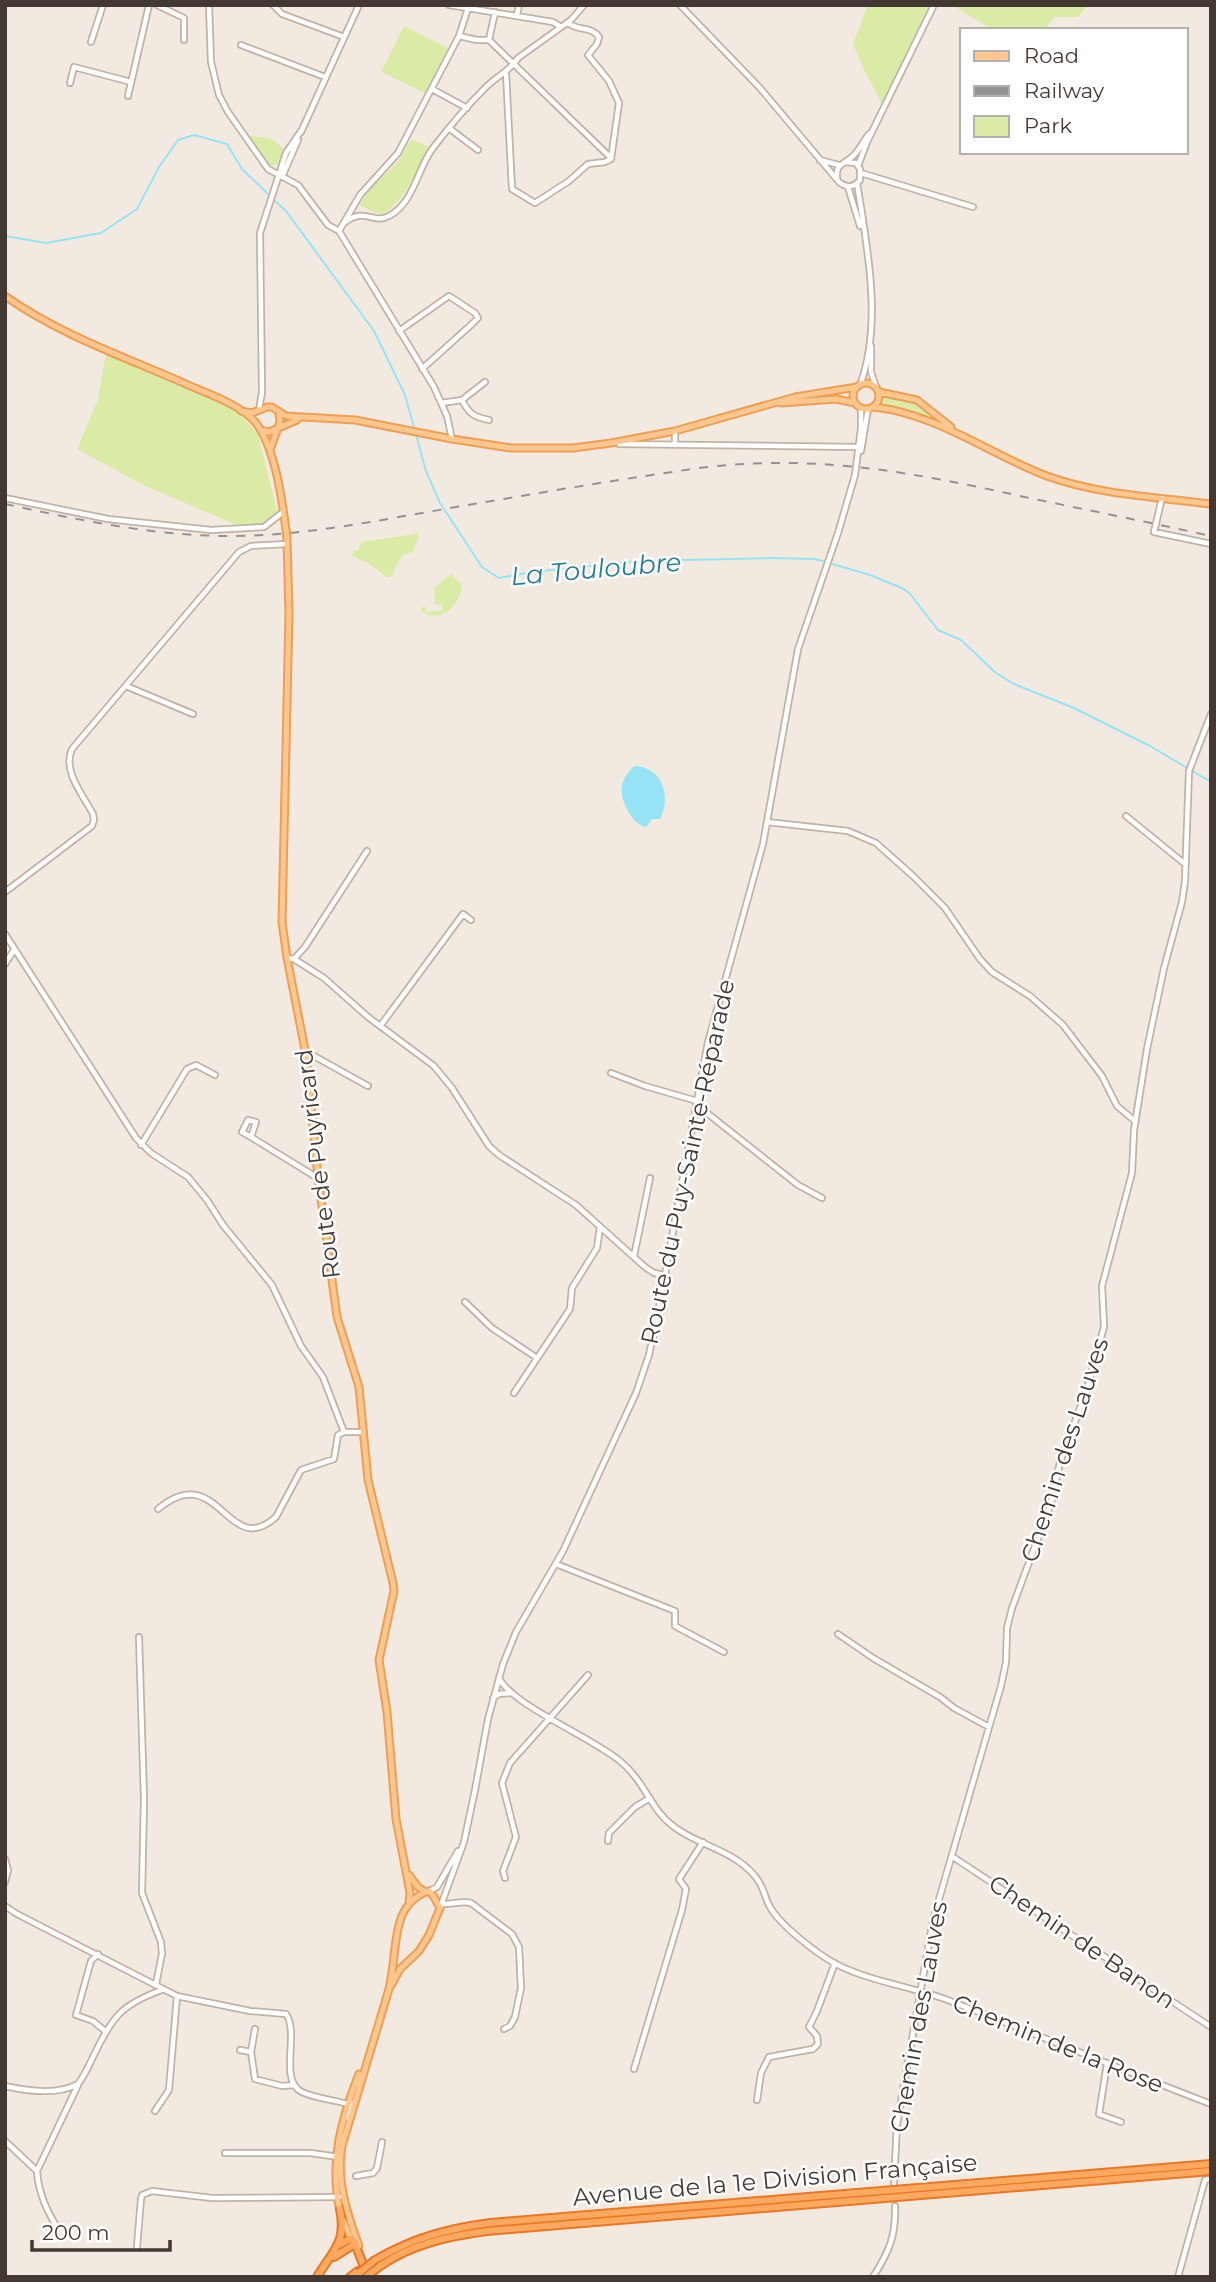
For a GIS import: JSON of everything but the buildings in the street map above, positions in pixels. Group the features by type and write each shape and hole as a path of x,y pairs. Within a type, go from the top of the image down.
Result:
{"highway":[{"name":"Avenue de la 1e Division Française","path":"377,2262 399,2246 442,2231 489,2223 1211,2164"},
{"name":"Avenue de la 1e Division Française","path":"377,2262 427,2243 487,2231 1211,2171"},
{"path":"319,2277 338,2245 343,2225 340,2209"},
{"path":"353,2241 361,2276 377,2262"},
{"path":"338,2245 353,2241"},
{"path":"319,2277 333,2258 353,2241"}],"main road":[{"path":"5,296 54,327 166,375 241,411 252,413 272,407 279,414 288,417 355,419 424,434 511,448 573,448 675,431 823,391 868,383 877,389 917,400 965,436"},
{"path":"855,403 853,397 858,386"},
{"path":"867,408 879,397 877,389"},
{"path":"771,404 836,399 855,403 927,421 1059,480 1098,489 1211,504"},
{"path":"241,411 264,431 287,422 308,418"},
{"path":"257,426 259,411"},
{"path":"276,428 280,422 279,414"},
{"name":"Route de Puyricard","path":"257,426 269,451 288,542 289,614 282,922 306,1055 318,1177 337,1317 359,1387 368,1480 393,1583 394,1591 379,1661 387,1712 396,1819 410,1893 409,1903 396,1931 389,1989 346,2119 338,2157 340,2209 353,2241"},
{"name":"Route de Puyricard","path":"269,451 276,428"},
{"name":"Route de Puyricard","path":"389,1989 400,1969 419,1951 441,1906 435,1896 418,1888 406,1869"},
{"path":"409,1903 427,1892"},
{"path":"394,1957 399,1963 407,1962"},
{"name":"Route de Puyricard","path":"346,2119 347,2129 338,2157 340,2197 361,2276"},
{"path":"340,2197 353,2241"}],"street":[{"path":"91,42 103,5"},
{"path":"128,96 149,5"},
{"path":"157,5 184,18 184,40"},
{"path":"209,5 211,62 219,95 268,169 298,185 328,225 340,231 441,403 452,439"},
{"path":"273,5 282,14 344,37"},
{"path":"449,5 553,22 561,27"},
{"path":"517,15 519,5"},
{"path":"344,223 353,216 382,218 396,211 407,199 432,150 467,108 494,79 514,65 518,58 568,23 584,5"},
{"path":"680,5 760,88 841,184 848,187 857,183"},
{"path":"858,166 867,142 934,5"},
{"path":"259,411 262,392 260,233 281,175 359,6"},
{"path":"340,231 360,195 398,153 458,36 469,8"},
{"path":"489,40 495,12"},
{"path":"568,23 573,27 594,31 599,37 588,55 609,81 619,103 611,159"},
{"path":"458,36 489,40 611,159"},
{"path":"241,45 325,77"},
{"path":"70,83 74,67 131,82"},
{"path":"506,72 512,189 535,203 569,181 588,164 611,159"},
{"path":"432,89 467,108"},
{"path":"837,179 839,165 853,156 886,107"},
{"path":"450,128 478,150"},
{"path":"819,160 839,165"},
{"path":"845,162 858,166 861,173 857,183 871,282 871,372 877,389"},
{"path":"861,173 973,207"},
{"path":"848,187 865,244"},
{"path":"399,331 449,296 475,313 478,318 422,369"},
{"path":"858,386 864,373 870,335"},
{"path":"441,403 462,400 485,382"},
{"path":"262,392 272,407"},
{"path":"462,400 475,418 489,420"},
{"name":"Route du Puy-Sainte-Réparade","path":"858,462 867,408"},
{"name":"Route du Puy-Sainte-Réparade","path":"441,1906 464,1842 492,1699 516,1632 556,1564 636,1393 649,1355 715,1015 764,844 798,649 858,462 867,408"},
{"path":"675,431 675,445"},
{"path":"611,443 859,447"},
{"path":"5,498 108,519 211,530 264,527 283,512"},
{"path":"1162,498 1154,531 1211,544"},
{"path":"5,892 92,826 93,814 71,774 68,762 72,749 239,552 251,546 288,542"},
{"path":"126,686 192,714"},
{"name":"Chemin des Lauves","path":"894,2183 897,2124 933,1920 1004,1673 1007,1628 1012,1608 1051,1503 1060,1462 1086,1392 1104,1327 1102,1286 1132,1173 1141,1080 1159,991 1182,902 1190,769 1211,714"},
{"path":"1126,816 1186,865"},
{"path":"767,822 848,831 876,843 945,908 992,972 1030,996 1063,1025 1095,1066 1117,1106 1136,1121"},
{"path":"367,851 304,947 290,959 324,978 434,1066 489,1146 499,1155 576,1205 654,1273 665,1275"},
{"path":"381,1025 463,914 471,920"},
{"path":"5,934 141,1145 188,1177 272,1285 302,1346 323,1377 344,1432"},
{"path":"5,964 14,950"},
{"path":"306,1055 314,1056 368,1086"},
{"path":"141,1145 187,1069 196,1065 215,1075"},
{"path":"611,1073 697,1104 798,1185 821,1198"},
{"path":"251,1137 318,1177"},
{"path":"634,1257 650,1178"},
{"path":"514,1394 569,1309 570,1293 574,1284 597,1248 600,1226"},
{"path":"465,1302 492,1328 537,1358"},
{"path":"158,1509 167,1502 191,1493 201,1495 242,1526 253,1528 270,1522 276,1517 301,1470 334,1459 338,1435 344,1432 363,1432"},
{"path":"556,1564 675,1611 675,1626 724,1652"},
{"path":"838,1634 954,1708 989,1727"},
{"path":"139,1637 144,1799 142,1893 162,1942 156,1984"},
{"path":"505,1878 503,1871 516,1837 502,1783 510,1763 588,1675"},
{"name":"Chemin de la Rose","path":"499,1678 512,1693 620,1760 642,1782 660,1814 675,1828 731,1857 752,1872 764,1887 769,1905 780,1919 835,1963 865,1975 919,1990 1211,2104"},
{"path":"492,1699 499,1694 512,1693"},
{"path":"608,1841 609,1833 635,1807 650,1798"},
{"name":"Route du Puy-Sainte-Réparade","path":"427,1892 437,1886 464,1842"},
{"path":"634,2069 682,1910 686,1889 679,1879 703,1842"},
{"name":"Chemin de Banon","path":"953,1857 1211,2027"},
{"path":"5,1859 8,1870 5,1882"},
{"path":"441,1906 467,1901 471,1903 512,1934 519,1947 519,2002 510,2026 504,2029"},
{"path":"5,1906 63,1939 98,1954 177,1996 250,2011 286,2014 290,2027 291,2074 294,2085 302,2092 351,2103"},
{"path":"98,1954 91,1961 76,2015 93,2021 105,2031"},
{"path":"757,2100 761,2073 769,2057 813,2049 818,2043 817,2036 809,2027 835,1963"},
{"path":"55,2224 38,2186 37,2171 105,2031 124,2007 163,1990"},
{"path":"155,2111 169,2090 177,1996"},
{"path":"256,2029 251,2052 255,2079 282,2086 294,2085"},
{"path":"240,2050 251,2052"},
{"path":"1107,2064 1099,2115 1121,2122"},
{"path":"5,2086 54,2090 78,2084"},
{"path":"5,2141 37,2171"},
{"path":"356,2176 373,2173 377,2168 382,2142"},
{"path":"225,2153 310,2153 338,2157"},
{"path":"1178,2277 1205,2180 1211,2179"},
{"path":"137,2247 142,2195 152,2191 212,2198 340,2197"},
{"path":"873,2277 890,2249 895,2206"}],"green space":[{"path":"868,5 929,5 882,104 853,44"},
{"path":"952,5 1088,5 1078,17 1054,17 1046,28 990,28"},
{"path":"404,26 448,48 425,93 381,72"},
{"path":"246,135 272,139 285,150 280,163 272,166 269,164"},
{"path":"411,139 429,147 399,199 384,214 375,213 359,205 372,187 398,162"},
{"path":"106,353 236,410 258,434 278,515 266,524 242,527 145,486 77,449 98,400"},
{"path":"882,395 916,401 943,424 880,404"},
{"path":"416,531 419,536 413,552 402,555 391,577 352,556 354,550 358,551 361,542 415,534"},
{"path":"451,574 462,585 461,593 453,607 434,616 427,614 420,609 425,606 426,612 443,610 442,604 435,605 434,588"}],"water":[{"path":"634,766 652,771 662,784 664,793 665,801 660,819 652,819 646,827 631,817 623,797 623,782"}],"waterway":[{"name":"La Touloubre","path":"5,236 46,243 101,233 137,209 159,167 178,140 194,135 227,144 242,169 269,195"},
{"name":"La Touloubre","path":"273,199 286,211 374,331 405,395 426,471 440,503 482,567 499,578 638,561 815,559 870,575 904,589 938,630 961,640 996,673 1014,684 1074,708 1150,746 1211,782"}],"tunnel":[{"path":"894,2183 895,2206"}],"railway":[{"path":"5,504 145,530 202,535 257,535 338,527 707,467 792,463 912,474 1211,536"}]}
